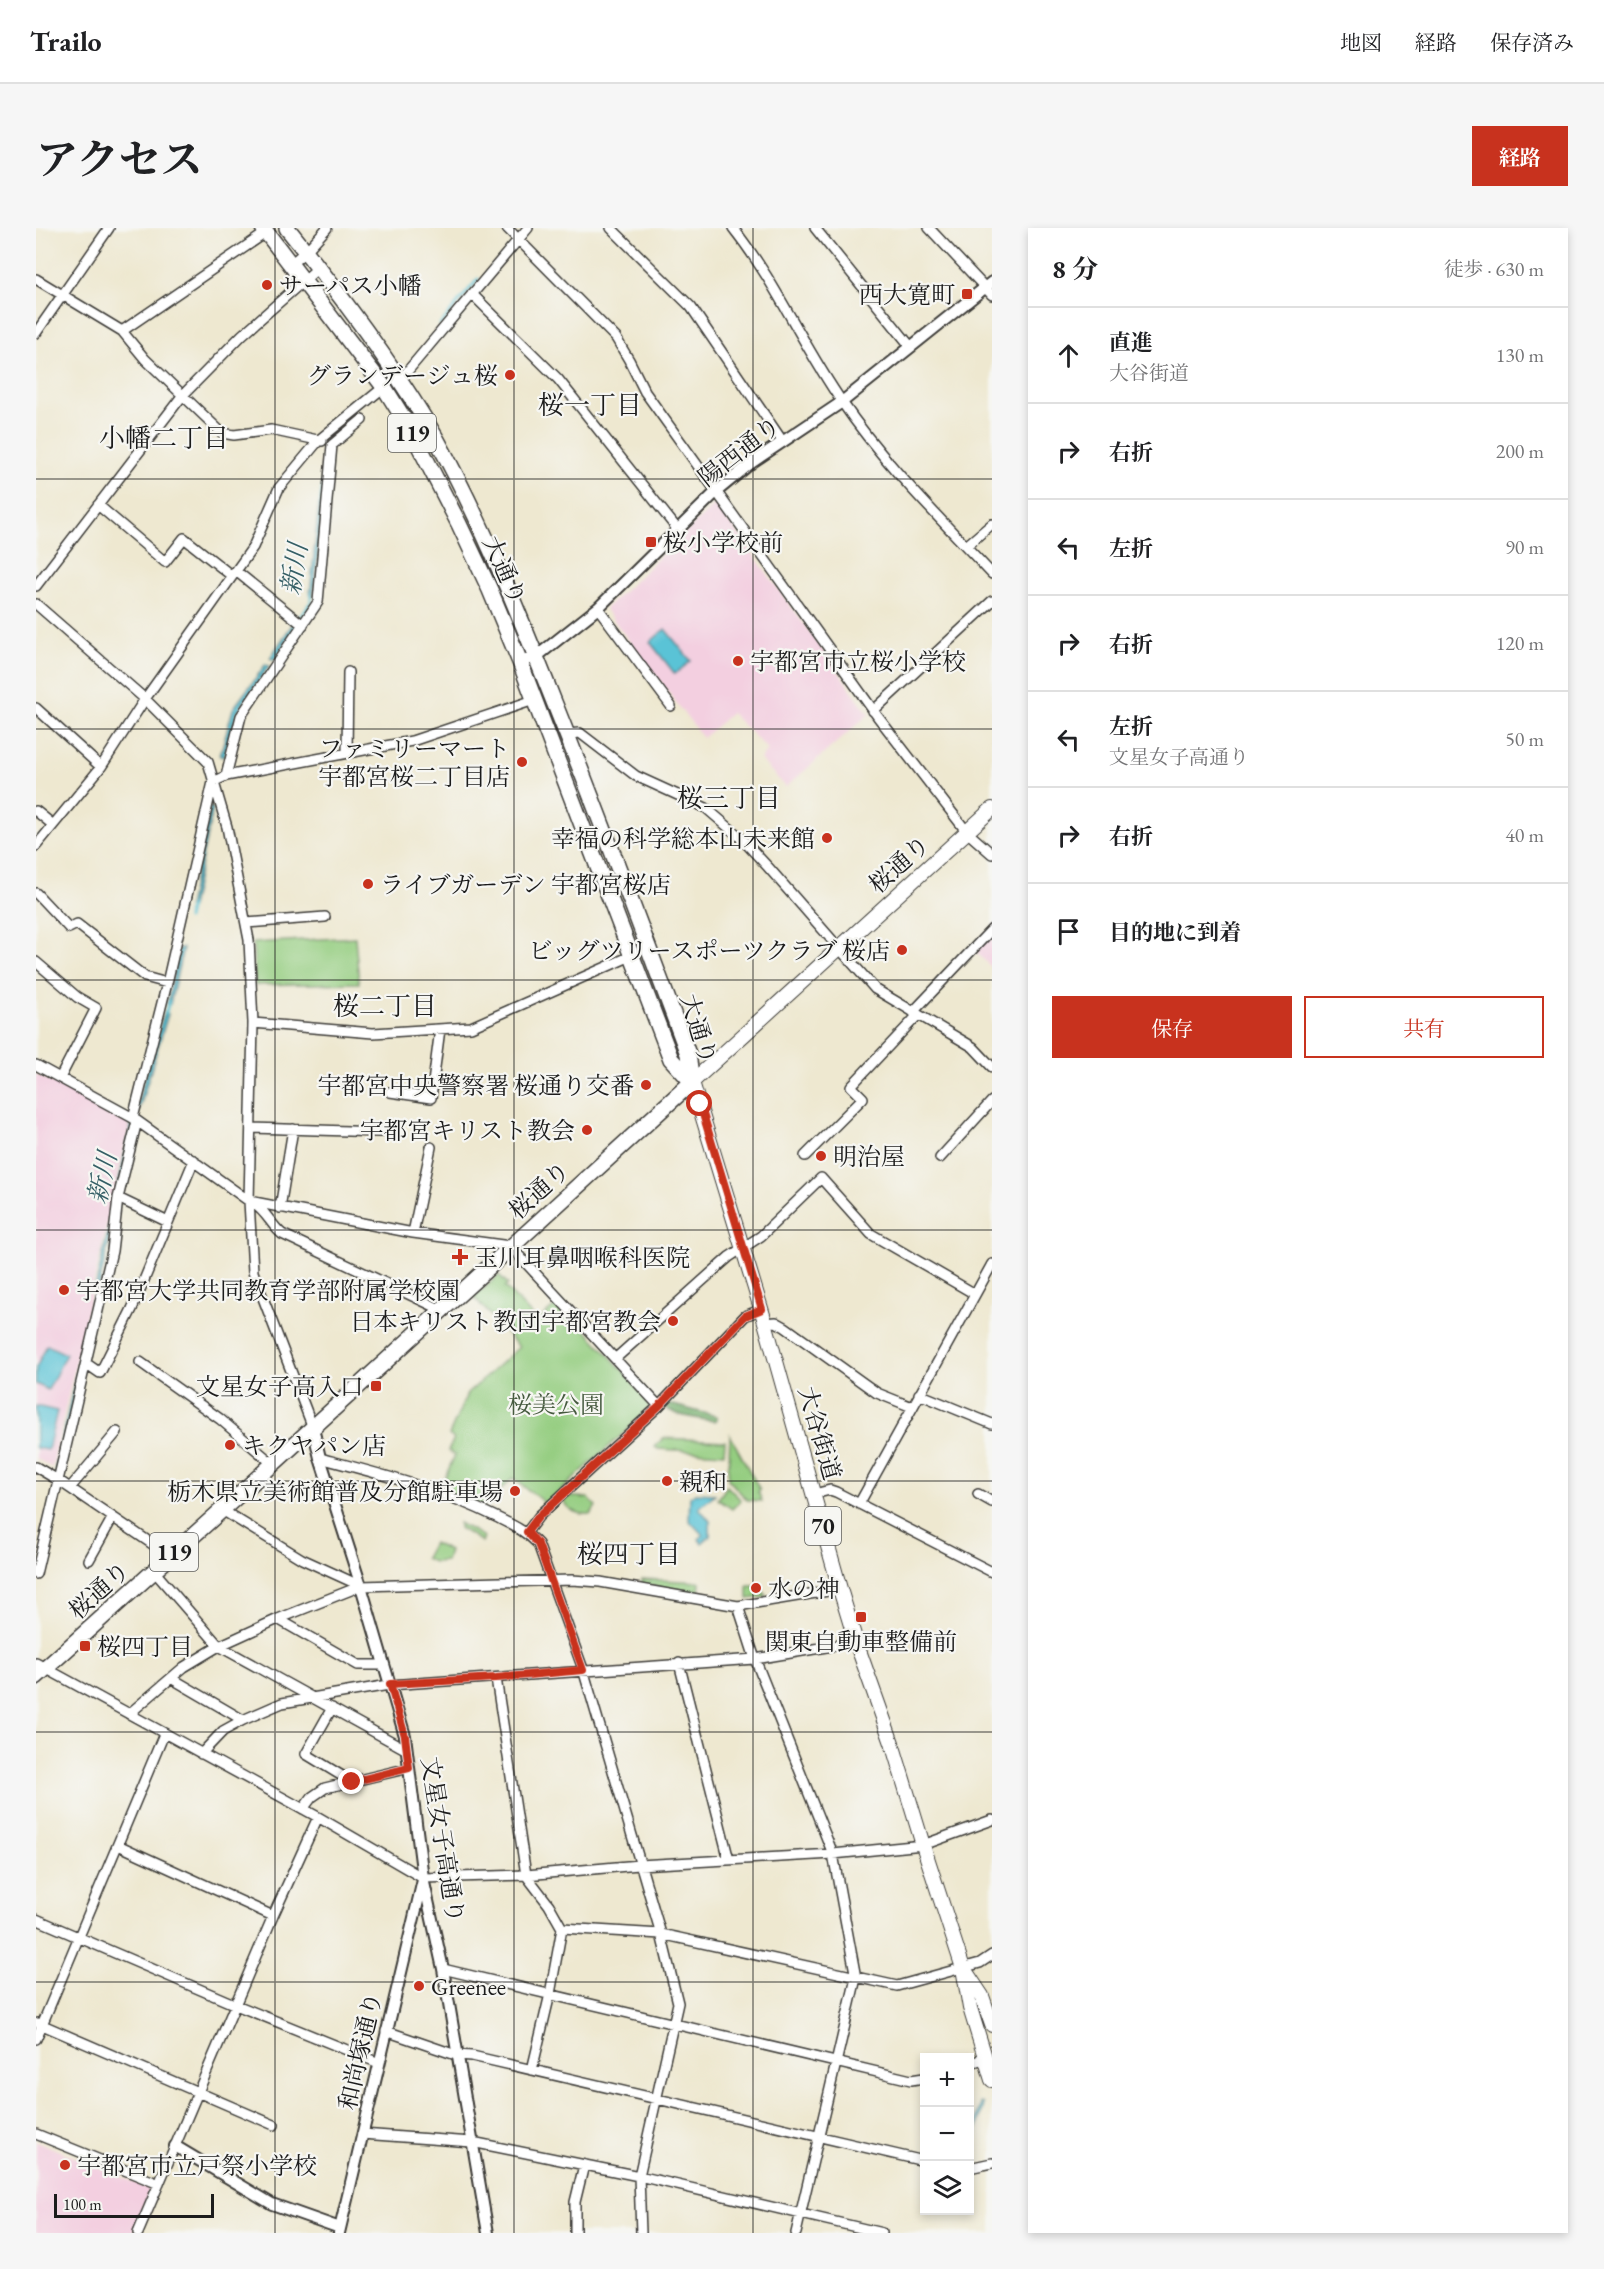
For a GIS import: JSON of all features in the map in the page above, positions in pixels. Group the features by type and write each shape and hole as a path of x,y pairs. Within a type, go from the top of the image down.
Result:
{"highway":[{"name":"大通り","path":"287,228 400,380 438,443 481,528 518,608 567,734 686,1049 692,1082"},
{"name":"大通り","path":"265,230 384,387 412,432 454,514 490,590 520,662 671,1059 692,1082"},
{"name":"桜通り","path":"39,1670 222,1510 692,1082"}],"main road":[{"name":"桜通り","path":"692,1082 992,809"},
{"name":"大谷街道","path":"692,1082 763,1316 856,1642 892,1743 963,1968 970,2008 992,2080"},
{"name":"大谷街道","path":"963,1968 982,1996 992,2025"}],"street":[{"path":"36,333 61,294 110,228"},
{"path":"291,263 306,251 327,228"},
{"path":"400,380 471,294 513,234 528,228"},
{"path":"611,228 691,307 783,442"},
{"path":"733,228 770,281 842,402 892,467 992,574"},
{"path":"815,228 911,347"},
{"path":"929,228 990,288"},
{"path":"122,331 265,230"},
{"path":"513,234 616,338 645,392 873,711 967,832 992,854"},
{"path":"36,586 182,396 242,335 318,268"},
{"path":"36,279 122,331 145,359 222,434 234,435 271,430 326,443 362,420"},
{"name":"陽西通り","path":"520,662 536,657 598,608 717,492 751,463 842,402 990,288"},
{"path":"471,294 558,379 678,530"},
{"path":"36,846 101,767 145,699 254,547 279,488 384,387"},
{"path":"226,776 241,716 318,602 326,443"},
{"path":"99,505 165,561 184,538 302,625"},
{"path":"966,546 992,524"},
{"path":"873,711 992,601"},
{"path":"36,604 145,699 208,762 227,827 249,940 253,1023 249,1201 253,1272 313,1428"},
{"path":"598,608 671,706"},
{"path":"347,753 348,672"},
{"path":"213,782 226,776 412,741 534,700"},
{"path":"36,708 101,767"},
{"path":"567,734 580,733 636,776 706,808 741,838 875,989 973,1047 992,1067"},
{"path":"36,1574 87,1364 112,1251 118,1197 213,782"},
{"path":"36,811 52,824"},
{"path":"36,893 69,928 77,924 145,977 167,983"},
{"path":"246,923 325,917"},
{"path":"805,1156 862,1098 851,1086 992,929"},
{"path":"253,1023 373,1033 471,1027 631,956"},
{"path":"36,962 77,997 96,1008 60,1078"},
{"path":"390,1092 431,1098 440,1029"},
{"path":"36,1065 135,1120 194,1160 262,1210 272,1226 282,1234 442,1310"},
{"path":"940,1158 992,1101"},
{"path":"252,1128 381,1132"},
{"path":"280,1208 293,1129"},
{"path":"413,1233 431,1147"},
{"path":"87,1364 100,1373 132,1309 194,1160"},
{"path":"616,1358 729,1257 761,1236 821,1179 871,1234 975,1294"},
{"path":"118,1197 168,1222"},
{"path":"249,1201 413,1233 510,1246 659,1406"},
{"path":"859,1504 992,1264"},
{"path":"527,1532 539,1516 659,1406 745,1316 763,1316 776,1322 877,1393 912,1407"},
{"path":"140,1362 220,1419 273,1464"},
{"path":"920,1394 992,1424"},
{"name":"文星女子高通り","path":"313,1428 320,1458 390,1684 407,1750 423,1878 443,1969 488,2233"},
{"path":"70,1488 117,1432"},
{"path":"320,1458 428,1487 483,1510 527,1532 538,1544 583,1670 661,1934 678,2003 639,2176 641,2233"},
{"path":"36,1467 170,1556"},
{"path":"814,1494 830,1490 836,1492 992,1572"},
{"path":"978,1494 992,1502"},
{"path":"222,1510 302,1559 361,1586"},
{"path":"89,1560 113,1517"},
{"path":"154,1571 219,1646 407,1750"},
{"path":"129,1713 184,1667 219,1646 278,1619 361,1586 572,1580 600,1582 738,1606 840,1589"},
{"path":"738,1606 755,1659 833,1854 856,1978 796,2233"},
{"path":"278,1619 358,1665 384,1665"},
{"path":"201,1754 223,1731 282,1703 390,1684 755,1659 856,1642"},
{"path":"679,1664 729,1860"},
{"path":"39,1670 129,1713 318,1817 423,1878 526,1875 639,1865 833,1854 923,1845 992,1820"},
{"path":"171,1678 243,1720"},
{"path":"496,1678 526,1875 549,1905 562,1928 550,1994 532,2070"},
{"path":"332,1708 306,1754 352,1782"},
{"path":"36,2039 39,2024 164,1734"},
{"path":"303,1809 318,1792 409,1768"},
{"path":"138,2233 273,1916 318,1817"},
{"path":"118,1845 273,1916"},
{"name":"和尚塚通り","path":"339,2231 423,1878"},
{"path":"36,1919 236,2005 379,2063"},
{"path":"562,1928 661,1934 897,1986 980,1963 992,1955"},
{"path":"443,1969 911,2080 920,2079"},
{"path":"39,2024 274,2125"},
{"path":"386,2031 456,2055 472,2056 920,2160"},
{"path":"974,2062 985,2058"},
{"path":"36,2133 159,2184"},
{"path":"362,2134 472,2142 639,2176 882,2233"},
{"path":"175,2146 272,2204 339,2231"},
{"path":"974,2167 992,2163"},
{"path":"575,2233 575,2202 584,2165"}],"shaded area":[{"name":"宇都宮市立桜小学校","path":"716,503 869,714 786,787 760,759 768,750 731,713 703,738 605,609"},
{"path":"992,931 992,968 973,949"},
{"name":"宇都宮大学共同教育学部附属学校園","path":"36,1074 130,1122 52,1468 36,1458"},
{"name":"宇都宮市立戸祭小学校","path":"36,2141 150,2189 133,2233 36,2233"}],"green space":[{"path":"355,937 359,983 255,985 253,943"},
{"name":"桜美公園","path":"499,1275 508,1284 505,1287 537,1321 560,1302 651,1401 651,1408 546,1504 513,1478 483,1507 440,1488 455,1455 448,1451 454,1439 449,1435 467,1394 519,1347 474,1297"},
{"path":"666,1403 716,1416 717,1419 715,1421 674,1413 664,1406"},
{"path":"730,1435 760,1490 758,1492 762,1501 747,1500 728,1479"},
{"path":"663,1438 725,1441 724,1453 658,1449 655,1447"},
{"path":"727,1486 741,1500 732,1509 718,1499"},
{"path":"565,1496 588,1498 596,1506 591,1514 578,1513 568,1507 563,1499"},
{"path":"459,1523 484,1537 482,1542 459,1528"},
{"path":"433,1543 449,1551 446,1561 433,1562 425,1558"},
{"path":"642,1579 700,1582 699,1594 642,1584"},
{"path":"748,1586 759,1586 766,1597 748,1599"}],"water":[{"path":"319,504 323,505 313,597 310,595"},
{"path":"294,622 297,625 274,660 270,658"},
{"path":"665,629 691,661 675,674 650,642"},
{"path":"266,664 269,666 237,712 224,757 220,756 233,709"},
{"path":"210,807 213,808 191,907 188,907"},
{"path":"179,948 183,948 170,1004 167,1004"},
{"path":"164,1013 168,1014 138,1113 135,1112"},
{"path":"132,1122 135,1123 58,1471 55,1470"},
{"path":"47,1345 66,1354 48,1390 36,1384 36,1368"},
{"path":"36,1406 57,1411 48,1450 36,1448"},
{"path":"695,1493 715,1494 699,1508 710,1521 710,1536 702,1543 699,1539 703,1535 689,1520 690,1497"},
{"path":"980,2103 983,2104 974,2144 974,2131"}],"waterway":[{"name":"新川","path":"440,325 478,279"},
{"name":"新川","path":"320,507 324,475"},
{"name":"新川","path":"298,620 311,602 311,594"},
{"name":"新川","path":"187,919 190,905"},
{"name":"新川","path":"165,1015 169,1001"}],"place":[{"name":"サーパス小幡","path":"267,285"},
{"name":"西大寛町","path":"967,294"},
{"name":"グランデージュ桜","path":"510,375"},
{"name":"桜小学校前","path":"651,542"},
{"name":"宇都宮市立桜小学校","path":"738,661"},
{"name":"ファミリーマート 宇都宮桜二丁目店","path":"522,762"},
{"name":"幸福の科学総本山未来館","path":"827,838"},
{"name":"ライブガーデン 宇都宮桜店","path":"368,884"},
{"name":"ビッグツリースポーツクラブ 桜店","path":"902,950"},
{"name":"宇都宮中央警察署 桜通り交番","path":"646,1085"},
{"name":"宇都宮キリスト教会","path":"587,1130"},
{"name":"明治屋","path":"821,1156"},
{"name":"玉川耳鼻咽喉科医院","path":"460,1257"},
{"name":"宇都宮大学共同教育学部附属学校園","path":"64,1290"},
{"name":"日本キリスト教団宇都宮教会","path":"673,1321"},
{"name":"文星女子高入口","path":"376,1386"},
{"name":"キクヤパン店","path":"230,1445"},
{"name":"親和","path":"667,1481"},
{"name":"栃木県立美術館普及分館駐車場","path":"515,1491"},
{"name":"水の神","path":"756,1588"},
{"name":"関東自動車整備前","path":"861,1617"},
{"name":"桜四丁目","path":"85,1646"},
{"name":"Greenee","path":"419,1986"},
{"name":"宇都宮市立戸祭小学校","path":"65,2165"}],"district":[{"name":"桜一丁目","path":"590,405"},
{"name":"小幡二丁目","path":"164,438"},
{"name":"桜三丁目","path":"729,798"},
{"name":"桜二丁目","path":"385,1006"},
{"name":"桜四丁目","path":"629,1554"}],"route":[{"path":"352,1782 409,1768 405,1736 390,1684 583,1670 538,1544 527,1532 539,1516 659,1406 745,1316 762,1309 700,1104"}]}
